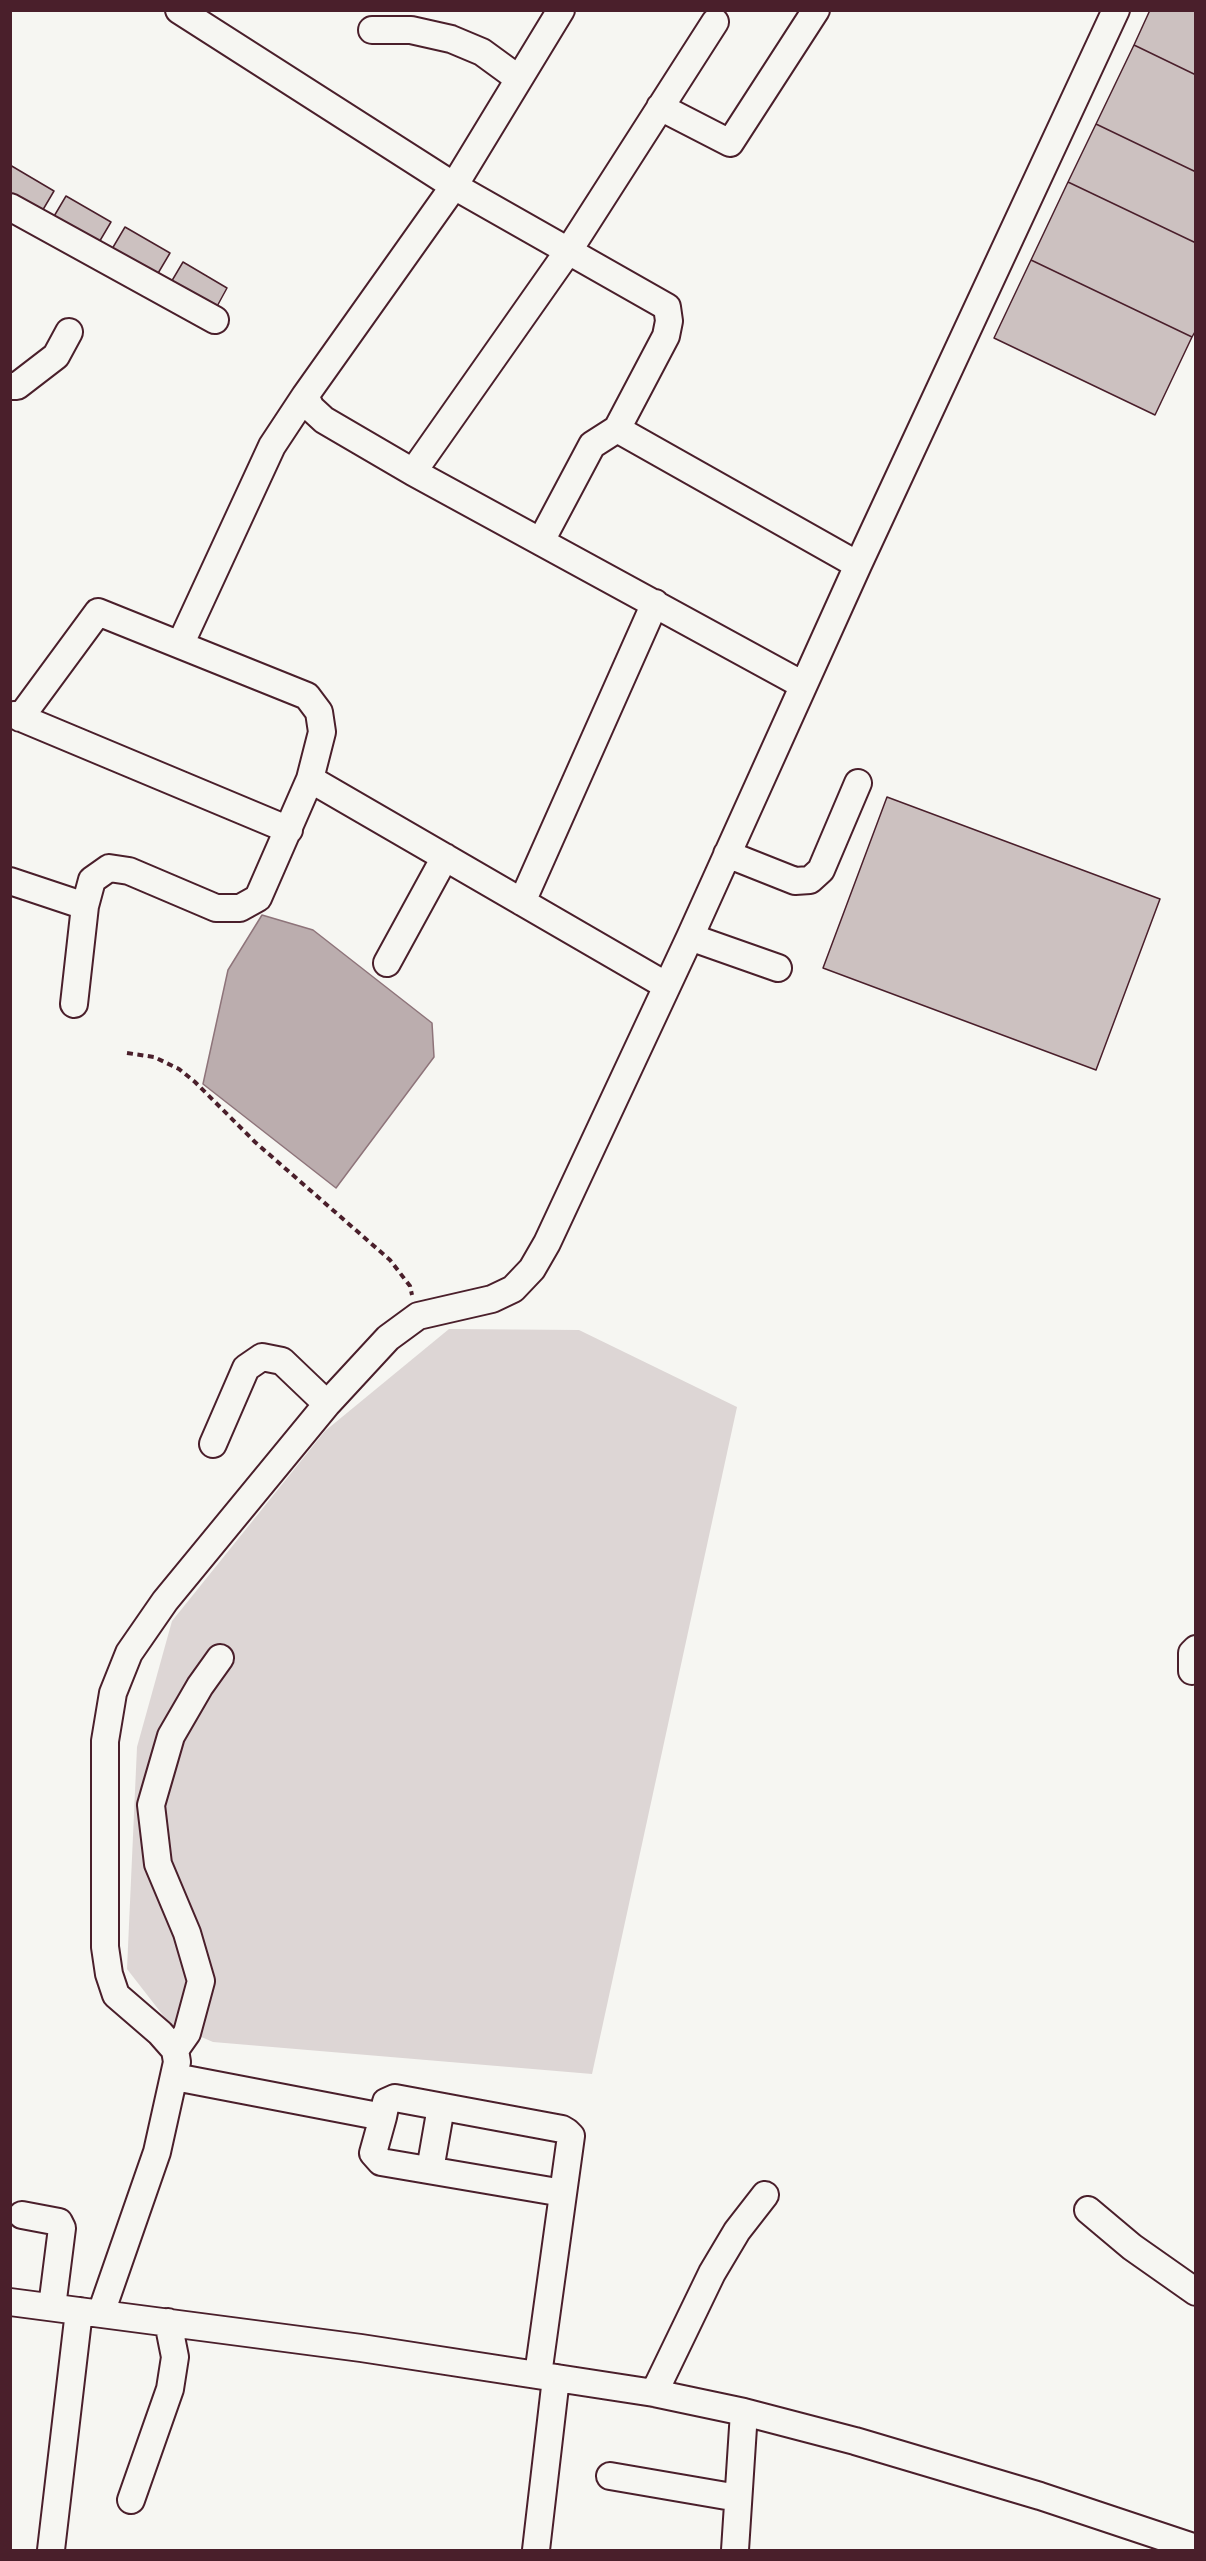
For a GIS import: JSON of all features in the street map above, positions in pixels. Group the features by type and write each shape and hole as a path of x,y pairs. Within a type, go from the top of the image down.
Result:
{"street":[{"path":"179,10 454,186 667,307 669,321 666,336 617,429 592,445 541,541"},
{"path":"180,645 272,446 454,186 561,10"},
{"path":"660,106 730,143 816,10"},
{"path":"176,2050 116,1995 109,1974 105,1947 103,1846 105,1741 112,1694 129,1653 165,1601 327,1404 388,1338 418,1316 492,1299 513,1289 532,1269 552,1233 690,937 858,565 1116,10"},
{"path":"413,472 569,250 715,22"},
{"path":"372,30 411,30 451,39 482,52 519,79"},
{"path":"10,207 215,320"},
{"path":"10,386 17,386 56,356 69,332"},
{"path":"305,396 310,408 324,420 413,472 803,685"},
{"path":"617,429 858,565"},
{"path":"522,902 655,603"},
{"path":"74,1004 85,906 92,880 109,868 129,871 216,908 240,908 258,898 289,830 310,779 322,732 319,712 307,696 98,612 17,717 289,830"},
{"path":"310,779 666,986"},
{"path":"727,854 795,881 810,880 822,870 858,783"},
{"path":"387,963 445,857"},
{"path":"10,881 85,906"},
{"path":"690,937 778,968"},
{"path":"213,1444 246,1368 262,1357 282,1361 327,1404"},
{"path":"51,2550 90,2312 157,2152 175,2077 176,2050 187,2033 201,1981 186,1932 158,1864 152,1829 151,1805 171,1736 200,1686 220,1658"},
{"path":"175,2077 383,2117"},
{"path":"536,2550 547,2376 563,2193 571,2136 562,2129 395,2098 386,2102 373,2153 381,2162 563,2193"},
{"path":"430,2170 441,2107"},
{"path":"654,2392 712,2273 737,2231 765,2195"},
{"path":"1088,2210 1132,2247 1196,2292"},
{"path":"22,2215 59,2222 62,2228 52,2307"},
{"path":"10,2302 360,2348 654,2392 744,2412 855,2441 1040,2496 1196,2548"},
{"path":"131,2500 170,2389 175,2357 168,2322"},
{"path":"735,2550 744,2412"},
{"path":"610,2476 738,2498"}],"path":[{"path":"127,1053 154,1057 179,1069 195,1082 255,1142 390,1260 410,1286 418,1316"}],"shaded area":[{"path":"262,915 313,930 432,1023 434,1057 336,1188 203,1084 228,970"},
{"path":"449,1329 579,1330 737,1407 592,2074 213,2042 169,2023 127,1969 137,1747 172,1621 325,1431"}],"building":[{"path":"1150,10 1196,10 1196,75 1134,45"},
{"path":"1134,45 1196,75 1196,172 1096,124"},
{"path":"1096,124 1196,172 1196,243 1068,182"},
{"path":"10,165 54,191 41,213 10,195"},
{"path":"1068,182 1196,243 1196,330 1192,337 1031,260"},
{"path":"66,196 111,222 98,244 53,218"},
{"path":"125,227 170,253 157,275 112,249"},
{"path":"1031,260 1192,337 1155,415 994,338"},
{"path":"183,262 227,288 215,310 170,284"},
{"path":"887,797 1160,899 1096,1070 823,968"}]}
